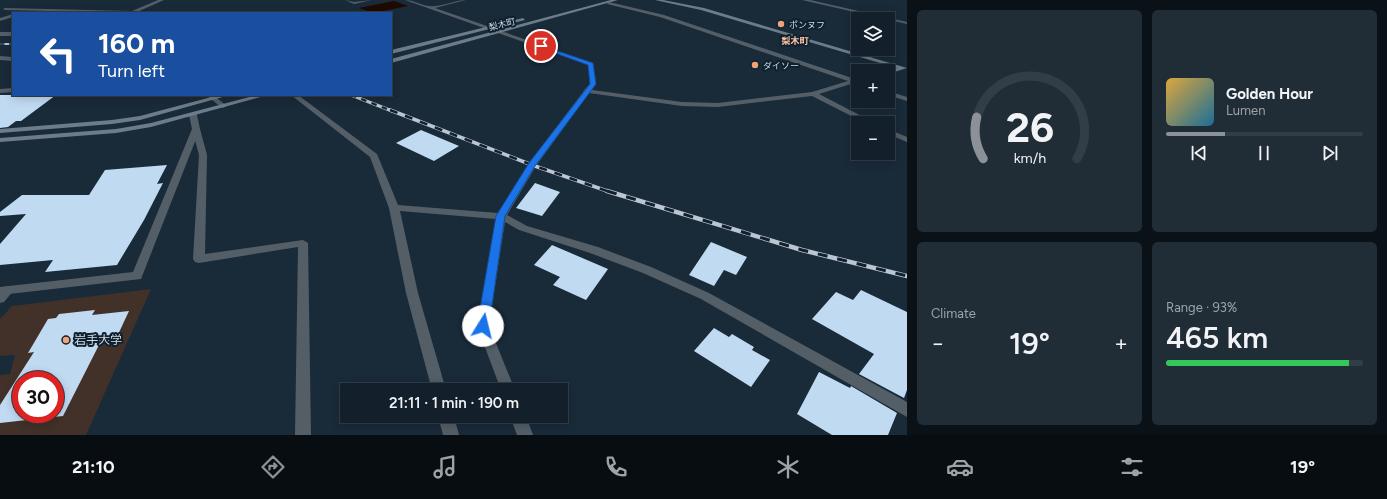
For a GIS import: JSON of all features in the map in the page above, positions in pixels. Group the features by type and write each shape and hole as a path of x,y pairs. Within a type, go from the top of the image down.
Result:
{"street":[{"path":"5,9 132,12 162,0"},
{"path":"347,0 354,3 370,0"},
{"path":"407,0 591,64 593,84 586,91 532,165 501,216 483,326 505,383"},
{"path":"430,8 464,0"},
{"name":"梨木町","path":"392,61 616,0"},
{"path":"657,0 702,9 906,68"},
{"path":"804,0 907,23"},
{"path":"392,52 488,27 608,1 662,16 851,79"},
{"path":"21,12 26,10"},
{"path":"0,20 12,15"},
{"path":"0,34 12,34"},
{"path":"0,58 12,58"},
{"path":"895,70 906,68"},
{"path":"586,91 682,104 718,104 813,94 851,83"},
{"path":"0,91 12,90"},
{"path":"813,94 857,116"},
{"path":"895,95 907,99"},
{"path":"0,140 116,131 151,125 193,115 261,96"},
{"path":"295,96 374,156 394,208 412,293 437,383"},
{"path":"0,131 112,122 140,118 211,97 223,106"},
{"path":"193,115 203,155 199,259 303,243 303,435"},
{"path":"3,293 137,276 196,129"},
{"path":"895,134 907,140"},
{"path":"394,208 501,216 523,228 594,250 647,270 705,296 907,410"},
{"path":"448,423 451,435"},
{"path":"521,423 525,435"}],"shaded area":[{"path":"394,1 408,6 378,12 370,12 359,8"},
{"name":"岩手大学","path":"151,289 86,435 0,435 0,375 10,374 15,355 0,356 0,319 12,306"}],"building":[{"path":"0,95 55,96 21,121 16,121 8,127 0,128"},
{"path":"421,130 459,146 434,161 396,143"},
{"path":"167,165 157,184 163,183 144,220 117,265 45,272 53,260 0,265 0,244 26,214 0,216 0,212 22,195 89,195 105,170"},
{"path":"535,183 560,192 542,216 516,208"},
{"path":"711,242 747,257 736,275 724,270 714,286 689,275"},
{"path":"552,245 608,269 586,300 553,285 560,277 534,265"},
{"path":"861,290 907,312 907,390 904,398 859,374 874,354 812,319 836,292 853,300"},
{"path":"95,310 92,315 129,311 115,341 100,343 64,414 64,371 22,371 34,352 28,353 48,319 56,318 59,314"},
{"path":"714,328 729,337 732,334 754,347 752,350 770,360 751,387 694,351"},
{"path":"819,372 850,388 851,386 897,413 888,435 832,435 797,414"},
{"path":"12,386 12,422 0,423 0,405"}],"railway":[{"path":"0,44 12,44"},
{"path":"354,96 392,111"},
{"path":"390,110 532,165 608,191"},
{"path":"608,191 802,250 907,276"}],"place":[{"name":"ポンヌフ","path":"781,24"},
{"name":"ダイソー","path":"755,65"},
{"name":"岩手大学","path":"66,340"}],"district":[{"name":"梨木町","path":"795,40"}],"route":[{"path":"483,326 501,216 532,165 586,91 593,84 591,64 541,46"}]}
